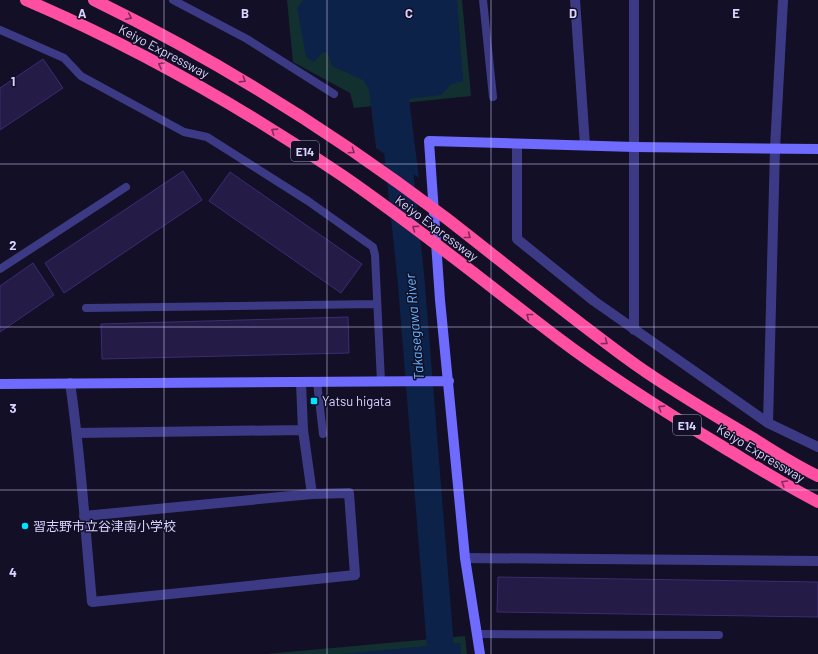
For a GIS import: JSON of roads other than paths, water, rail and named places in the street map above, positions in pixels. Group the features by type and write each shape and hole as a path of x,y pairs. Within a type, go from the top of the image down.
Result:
{"highway":[{"name":"Keiyo Expressway","path":"26,0 130,48 203,87 270,128 344,177 429,238 560,340 623,384 692,428 818,502"},
{"name":"Keiyo Expressway","path":"94,0 220,65 286,106 444,217 637,366 704,409 818,476"}],"street":[{"path":"575,0 585,145"},
{"path":"634,0 634,330"},
{"path":"768,423 776,148 783,0"},
{"path":"480,654 465,558 444,381 429,141 634,147 818,149"},
{"path":"517,144 517,239 594,302 768,423 818,447"},
{"path":"0,384 444,381"},
{"path":"70,383 77,433 84,516 92,602 356,575 349,493 312,494 84,516"},
{"path":"300,383 303,430 312,494"},
{"path":"77,433 303,430"},
{"path":"465,558 818,561"}],"lane":[{"path":"174,0 247,39 334,94"},
{"path":"483,0 493,97"},
{"path":"0,30 64,58 81,76 184,132 207,137 308,201 373,247 375,255 378,304 381,382"},
{"path":"0,269 126,187"},
{"path":"86,308 378,304"},
{"path":"317,382 323,434"},
{"path":"477,634 720,635"}],"water":[{"path":"303,0 457,0 463,81 452,84 441,95 409,99 419,178 376,148 369,90 363,80 332,66 328,53 323,52 314,62 306,57 297,8"},
{"path":"460,643 461,654 340,654"}],"waterway":[{"name":"Takasegawa River","path":"395,127 411,279 441,654"}],"place":[{"name":"Yatsu higata","path":"314,401"},
{"name":"習志野市立谷津南小学校","path":"25,526"}]}
